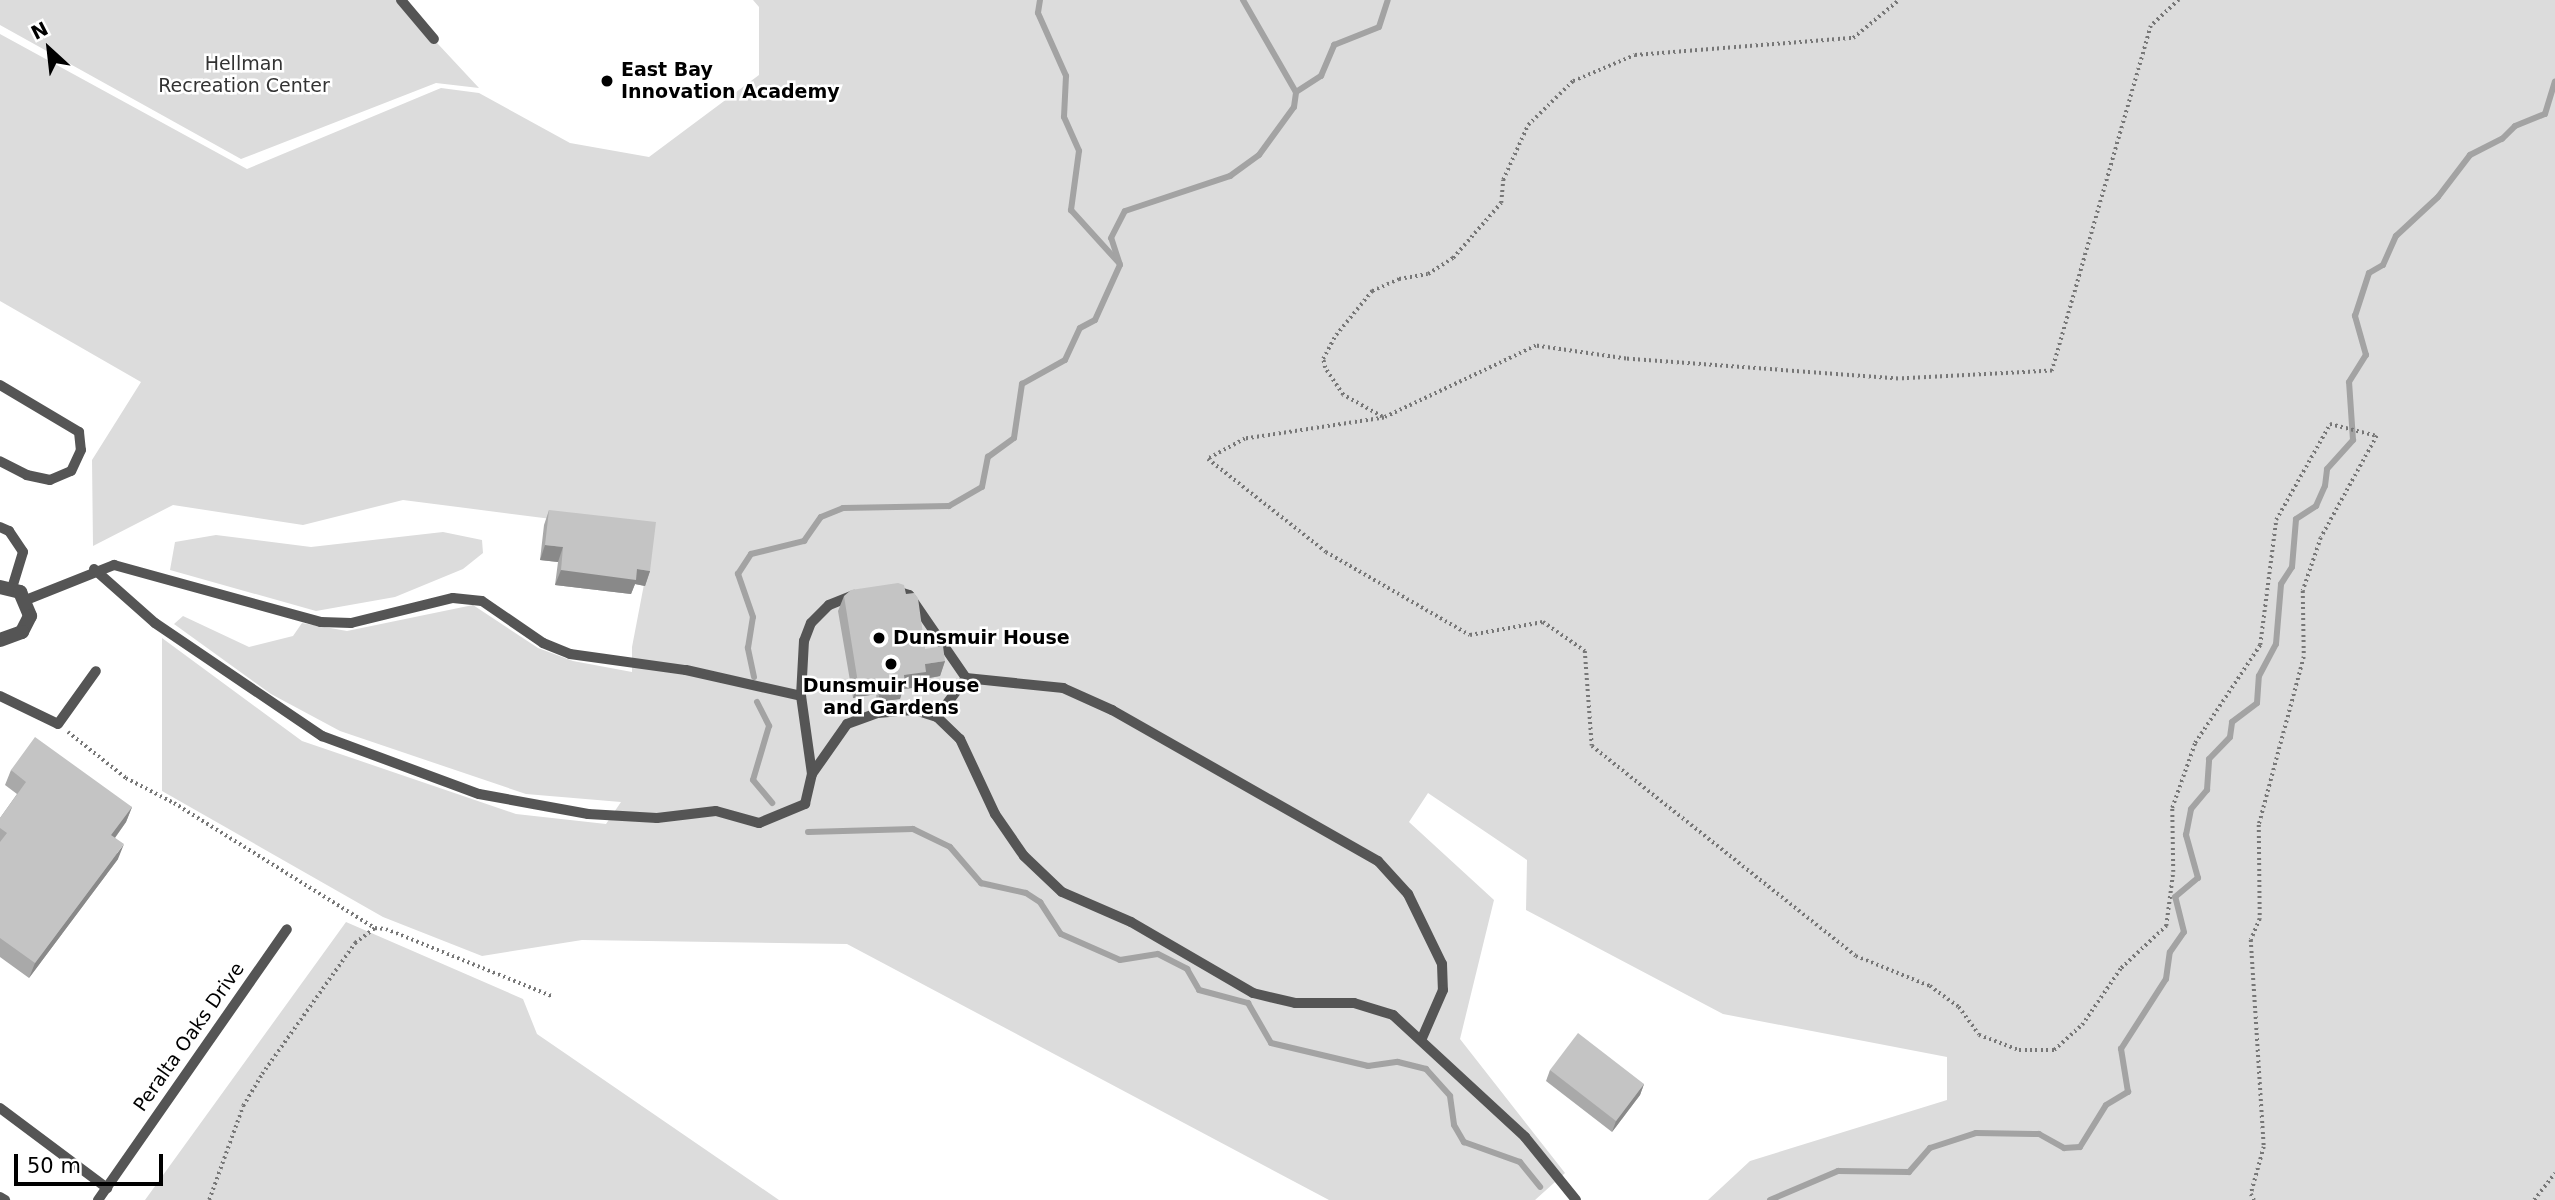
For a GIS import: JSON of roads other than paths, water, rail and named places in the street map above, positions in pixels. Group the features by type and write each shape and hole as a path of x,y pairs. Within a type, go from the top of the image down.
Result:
{"street":[{"path":"0,640 15,637 27,625 26,600 6,587"}],"lane":[{"path":"401,0 434,39"},
{"path":"0,385 79,432 81,450 71,471 50,480 27,475 0,461"},
{"path":"0,527 9,531 23,552 6,587"},
{"path":"26,600 94,569 114,565 321,622 351,624 453,598 482,601 543,643 570,654 685,670 801,696"},
{"path":"94,569 155,623 322,736 479,794 589,814 657,818 716,810 759,823 805,804 812,774 846,724 878,713 915,710 937,717 960,739 995,814 1024,856 1062,891 1131,922 1252,993 1294,1003 1354,1003 1392,1015 1422,1038 1525,1137 1576,1200"},
{"path":"880,591 909,595 966,678 1063,688 1112,710 1378,861 1408,894 1443,964 1443,990 1422,1038"},
{"path":"812,774 801,696 804,641 811,624 830,605 866,592"},
{"path":"0,696 58,724 96,671"},
{"path":"937,717 966,678"},
{"name":"Peralta Oaks Drive","path":"98,1200 287,929"},
{"path":"0,1108 107,1188"},
{"path":"0,1197 5,1200"}],"waterway":[{"path":"1040,0 1038,13 1066,76 1064,117 1079,151 1071,210 1119,263"},
{"path":"1243,0 1296,92"},
{"path":"754,677 748,648 753,617 738,574 751,554 804,541 821,517 843,508 949,506 982,487 988,457 1014,438 1022,384 1065,360 1080,328 1095,320 1120,265 1111,238 1125,211 1230,176 1259,155 1294,107 1296,92 1321,76 1334,45 1379,27 1388,0"},
{"path":"1770,1200 1838,1171 1909,1172 1930,1148 1976,1133 2039,1134 2064,1148 2080,1147 2106,1105 2128,1092 2121,1049 2166,979 2170,952 2184,932 2175,897 2198,878 2186,835 2191,809 2207,790 2209,759 2230,737 2232,722 2257,703 2259,676 2276,644 2281,584 2292,567 2296,519 2316,506 2325,486 2327,469 2353,440 2349,382 2366,355 2355,316 2369,273 2383,265 2396,236 2438,197 2470,155 2502,139 2515,126 2545,114 2555,82"},
{"path":"757,702 769,726 753,780 772,803"},
{"path":"808,832 913,829 950,847 981,883 1026,893 1040,902 1061,934 1120,960 1158,954 1187,969 1199,990 1248,1003 1271,1043 1368,1066 1398,1062 1426,1069 1450,1096 1454,1125 1464,1142 1520,1162 1540,1187"}],"place":[{"name":"East Bay Innovation Academy","path":"607,81"},
{"name":"Dunsmuir House","path":"879,638"},
{"name":"Dunsmuir House and Gardens","path":"891,664"}],"park label":[{"name":"Hellman Recreation Center","path":"244,75"}]}
